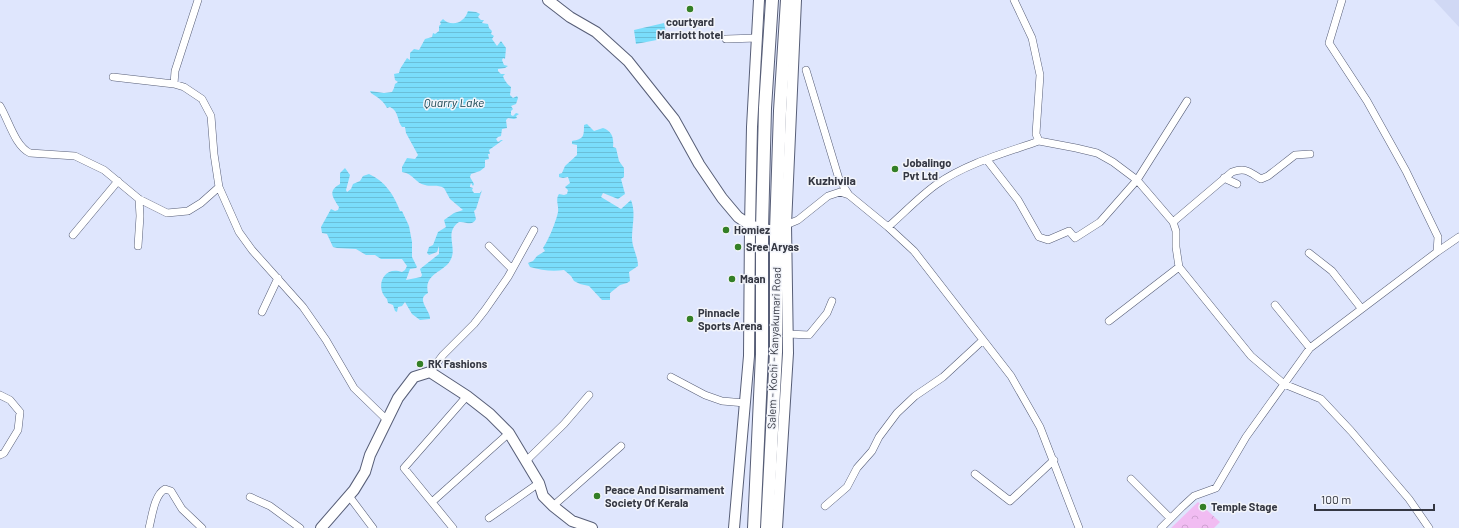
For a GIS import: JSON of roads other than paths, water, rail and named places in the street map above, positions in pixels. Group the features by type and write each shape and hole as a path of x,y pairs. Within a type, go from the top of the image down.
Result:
{"highway":[{"name":"Salem - Kochi - Kanyakumari Road","path":"754,528 762,354 762,230 765,108 772,0"},
{"name":"Salem - Kochi - Kanyakumari Road","path":"767,528 781,228 780,111 787,0"}],"street":[{"path":"174,84 176,71 198,0"},
{"path":"548,0 570,17 596,32 628,61 674,119 699,164 722,198 738,217 750,225 762,230 781,228 798,220 828,196 840,192 850,195"},
{"path":"734,528 749,356 752,127 759,0"},
{"path":"777,528 788,353 781,228 796,0"},
{"path":"1014,0 1032,38 1040,75 1036,134 1039,142"},
{"path":"1342,0 1329,43 1367,101 1406,171 1438,237 1437,252"},
{"path":"726,39 757,38"},
{"path":"806,70 839,179 850,195 888,226 914,251 1010,376 1040,427 1079,528"},
{"path":"113,77 184,86 202,99 212,116 214,154 219,187 239,232 252,250 303,307 326,340 354,388 387,420"},
{"path":"986,160 1018,200 1039,237 1048,240 1069,231 1075,238 1100,222 1137,180 1187,101"},
{"path":"0,106 18,143 25,151 30,153 74,156 104,170 139,200 167,213 188,211 201,203 219,187"},
{"path":"888,226 937,184 958,172 986,160 1039,142 1097,153 1113,162 1137,180 1173,222 1176,231 1176,247 1179,267 1251,356 1284,384 1321,399 1351,431 1405,494 1429,528"},
{"path":"1173,222 1232,172 1241,169 1246,170 1261,179 1268,176 1295,155 1310,154"},
{"path":"1224,178 1237,184"},
{"path":"73,235 118,181"},
{"path":"138,246 140,216 139,200"},
{"path":"321,528 348,496 365,472 370,455 398,398 414,376 430,372 443,355 474,324 512,269 534,230"},
{"path":"1161,528 1194,496 1216,488 1246,437 1310,348 1361,308 1459,237"},
{"path":"489,246 512,269"},
{"path":"1309,253 1332,271 1361,308"},
{"path":"1109,321 1179,267"},
{"path":"262,312 278,278"},
{"path":"788,334 809,335 827,313 832,301"},
{"path":"1274,305 1310,348"},
{"path":"825,506 847,487 857,468 872,451 879,437 897,413 916,396 943,377 982,341"},
{"path":"430,372 467,396 490,414 509,433 539,483 543,496 572,521 592,528"},
{"path":"671,377 704,395 722,400 744,403"},
{"path":"0,395 10,400 20,412 18,430 4,452 0,454"},
{"path":"526,461 564,424 589,395"},
{"path":"453,528 404,468 467,396"},
{"path":"432,502 509,433"},
{"path":"553,506 621,446"},
{"path":"975,474 1010,501 1054,460"},
{"path":"1131,479 1170,518"},
{"path":"489,518 539,483"},
{"path":"149,528 160,492 165,489 171,491 182,509 202,528"},
{"path":"348,496 373,528"},
{"path":"250,497 270,506 300,528"}],"water":[{"name":"Quarry Lake","path":"468,11 480,14 478,17 481,20 484,20 482,23 488,24 492,31 491,34 494,36 492,39 497,46 501,41 506,48 505,59 503,58 502,60 504,65 508,66 498,69 498,71 501,74 505,74 503,76 511,87 510,95 513,98 517,96 518,98 516,104 511,106 513,109 511,111 511,115 513,116 516,113 519,114 516,116 517,118 508,118 506,120 507,128 502,129 501,136 496,139 498,142 503,140 489,150 489,159 485,160 485,167 480,171 471,174 470,177 474,184 473,186 471,183 470,187 473,188 472,190 474,193 480,193 482,190 474,211 476,219 473,223 459,222 452,230 451,235 453,250 451,259 445,267 436,273 429,281 427,286 428,293 423,298 423,302 430,319 420,320 412,314 405,302 402,306 398,307 397,312 395,311 393,305 388,303 381,290 382,279 385,275 390,272 402,272 405,270 407,266 402,259 381,259 375,255 366,255 356,249 333,247 327,234 322,233 321,227 331,209 335,211 338,210 339,207 332,194 334,189 340,184 340,173 345,168 350,175 346,190 347,192 351,189 353,184 360,181 363,176 369,174 380,180 392,194 400,211 402,211 409,226 412,242 412,257 417,267 410,269 406,280 421,277 422,275 420,269 439,254 439,246 437,252 429,255 427,253 429,247 433,245 438,232 446,227 444,220 454,213 463,210 450,199 444,188 422,184 406,173 402,172 402,167 407,158 415,159 418,155 406,133 405,127 400,125 395,111 390,107 387,108 382,101 370,91 384,93 392,92 395,84 398,82 395,80 394,74 399,73 407,58 410,60 410,53 414,49 419,50 425,39 432,37 433,33 435,34 439,31 439,26 441,24 440,22 443,19 449,23 457,23 464,18"},
{"path":"664,23 667,38 636,44 634,30"},
{"path":"587,124 594,131 603,128 610,133 613,138 613,147 616,148 619,161 624,168 624,177 621,179 625,194 618,199 603,193 601,197 621,209 631,200 633,210 632,242 638,266 629,272 630,281 620,285 610,293 610,300 602,300 589,286 574,281 564,270 551,271 538,269 530,267 528,263 533,261 537,256 545,251 543,248 556,221 558,212 558,196 559,194 567,194 568,190 565,187 570,183 568,177 559,177 559,174 562,173 565,166 577,155 577,145 572,144 572,141 581,138 584,132 584,125"}],"place":[{"name":"courtyard Marriott hotel","path":"690,9"},
{"name":"Jobalingo Pvt Ltd","path":"895,169"},
{"name":"Homiez","path":"726,230"},
{"name":"Sree Aryas","path":"738,247"},
{"name":"Maan","path":"732,279"},
{"name":"Pinnacle Sports Arena","path":"690,319"},
{"name":"RK Fashions","path":"420,364"},
{"name":"Peace And Disarmament Society Of Kerala","path":"597,496"},
{"name":"Temple Stage","path":"1203,507"}],"district":[{"name":"Kuzhivila","path":"832,181"}]}
